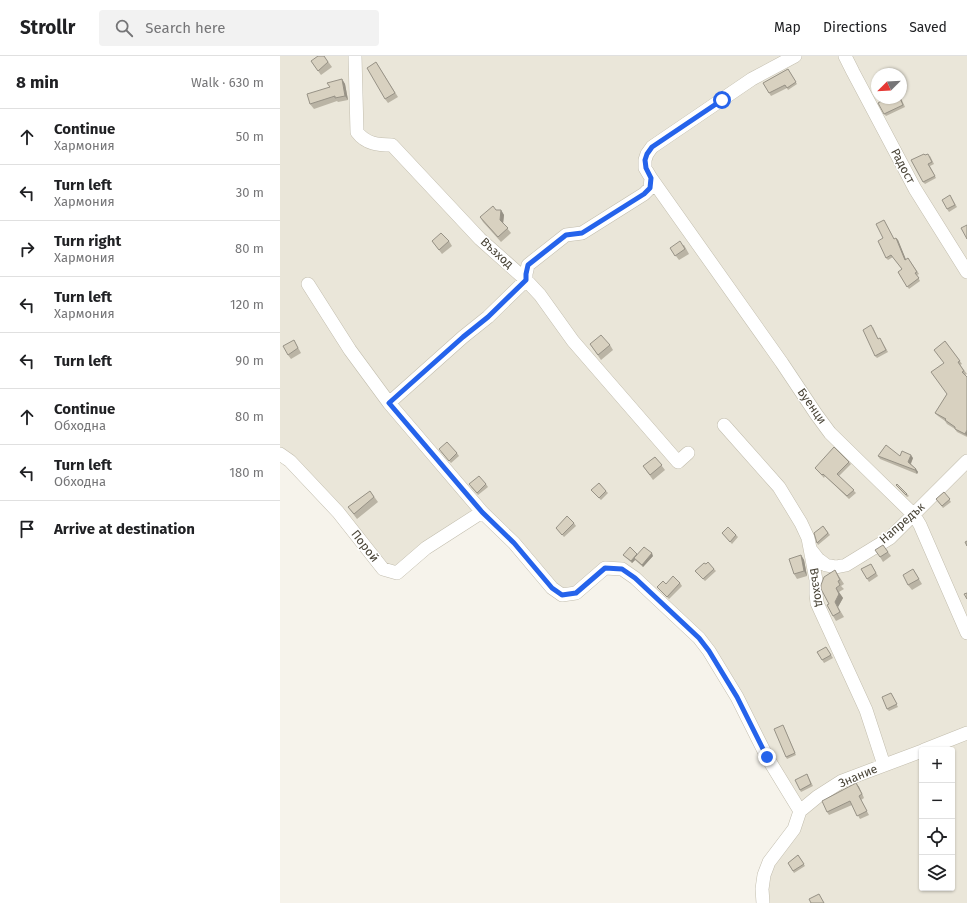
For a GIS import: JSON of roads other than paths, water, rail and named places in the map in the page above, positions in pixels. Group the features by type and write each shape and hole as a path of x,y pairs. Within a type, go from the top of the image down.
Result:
{"street":[{"name":"Възход","path":"354,56 357,132 361,137 366,141 379,145 392,145 480,239 526,280 540,295 573,341 678,462 688,453"},
{"name":"Буенци","path":"795,56 752,79 652,147 645,160 646,168 651,178 830,433 914,515 920,525 967,633"},
{"name":"Радост","path":"845,56 915,189 967,272"},
{"path":"389,403 463,337 488,317 526,280 528,265 566,235 582,233 644,194 650,188 651,178"},
{"path":"308,284 350,350 389,403 482,512 514,543 552,588 562,595 576,593 605,568 622,569 635,578 699,638 709,651 737,697 767,757 800,811 794,829 769,862 764,875 762,889 763,903"},
{"name":"Възход","path":"724,425 780,487 801,523 808,538 816,580 816,594 818,602 866,710 884,765"},
{"name":"Порой","path":"280,454 290,461 338,512 383,569 397,573 426,548 482,512"},
{"name":"Напредък","path":"810,548 818,559 826,565 846,565 890,538 967,461"},
{"name":"Знание","path":"931,747 967,733"},
{"name":"Знание","path":"800,811 817,797 842,781 919,752"}]}
